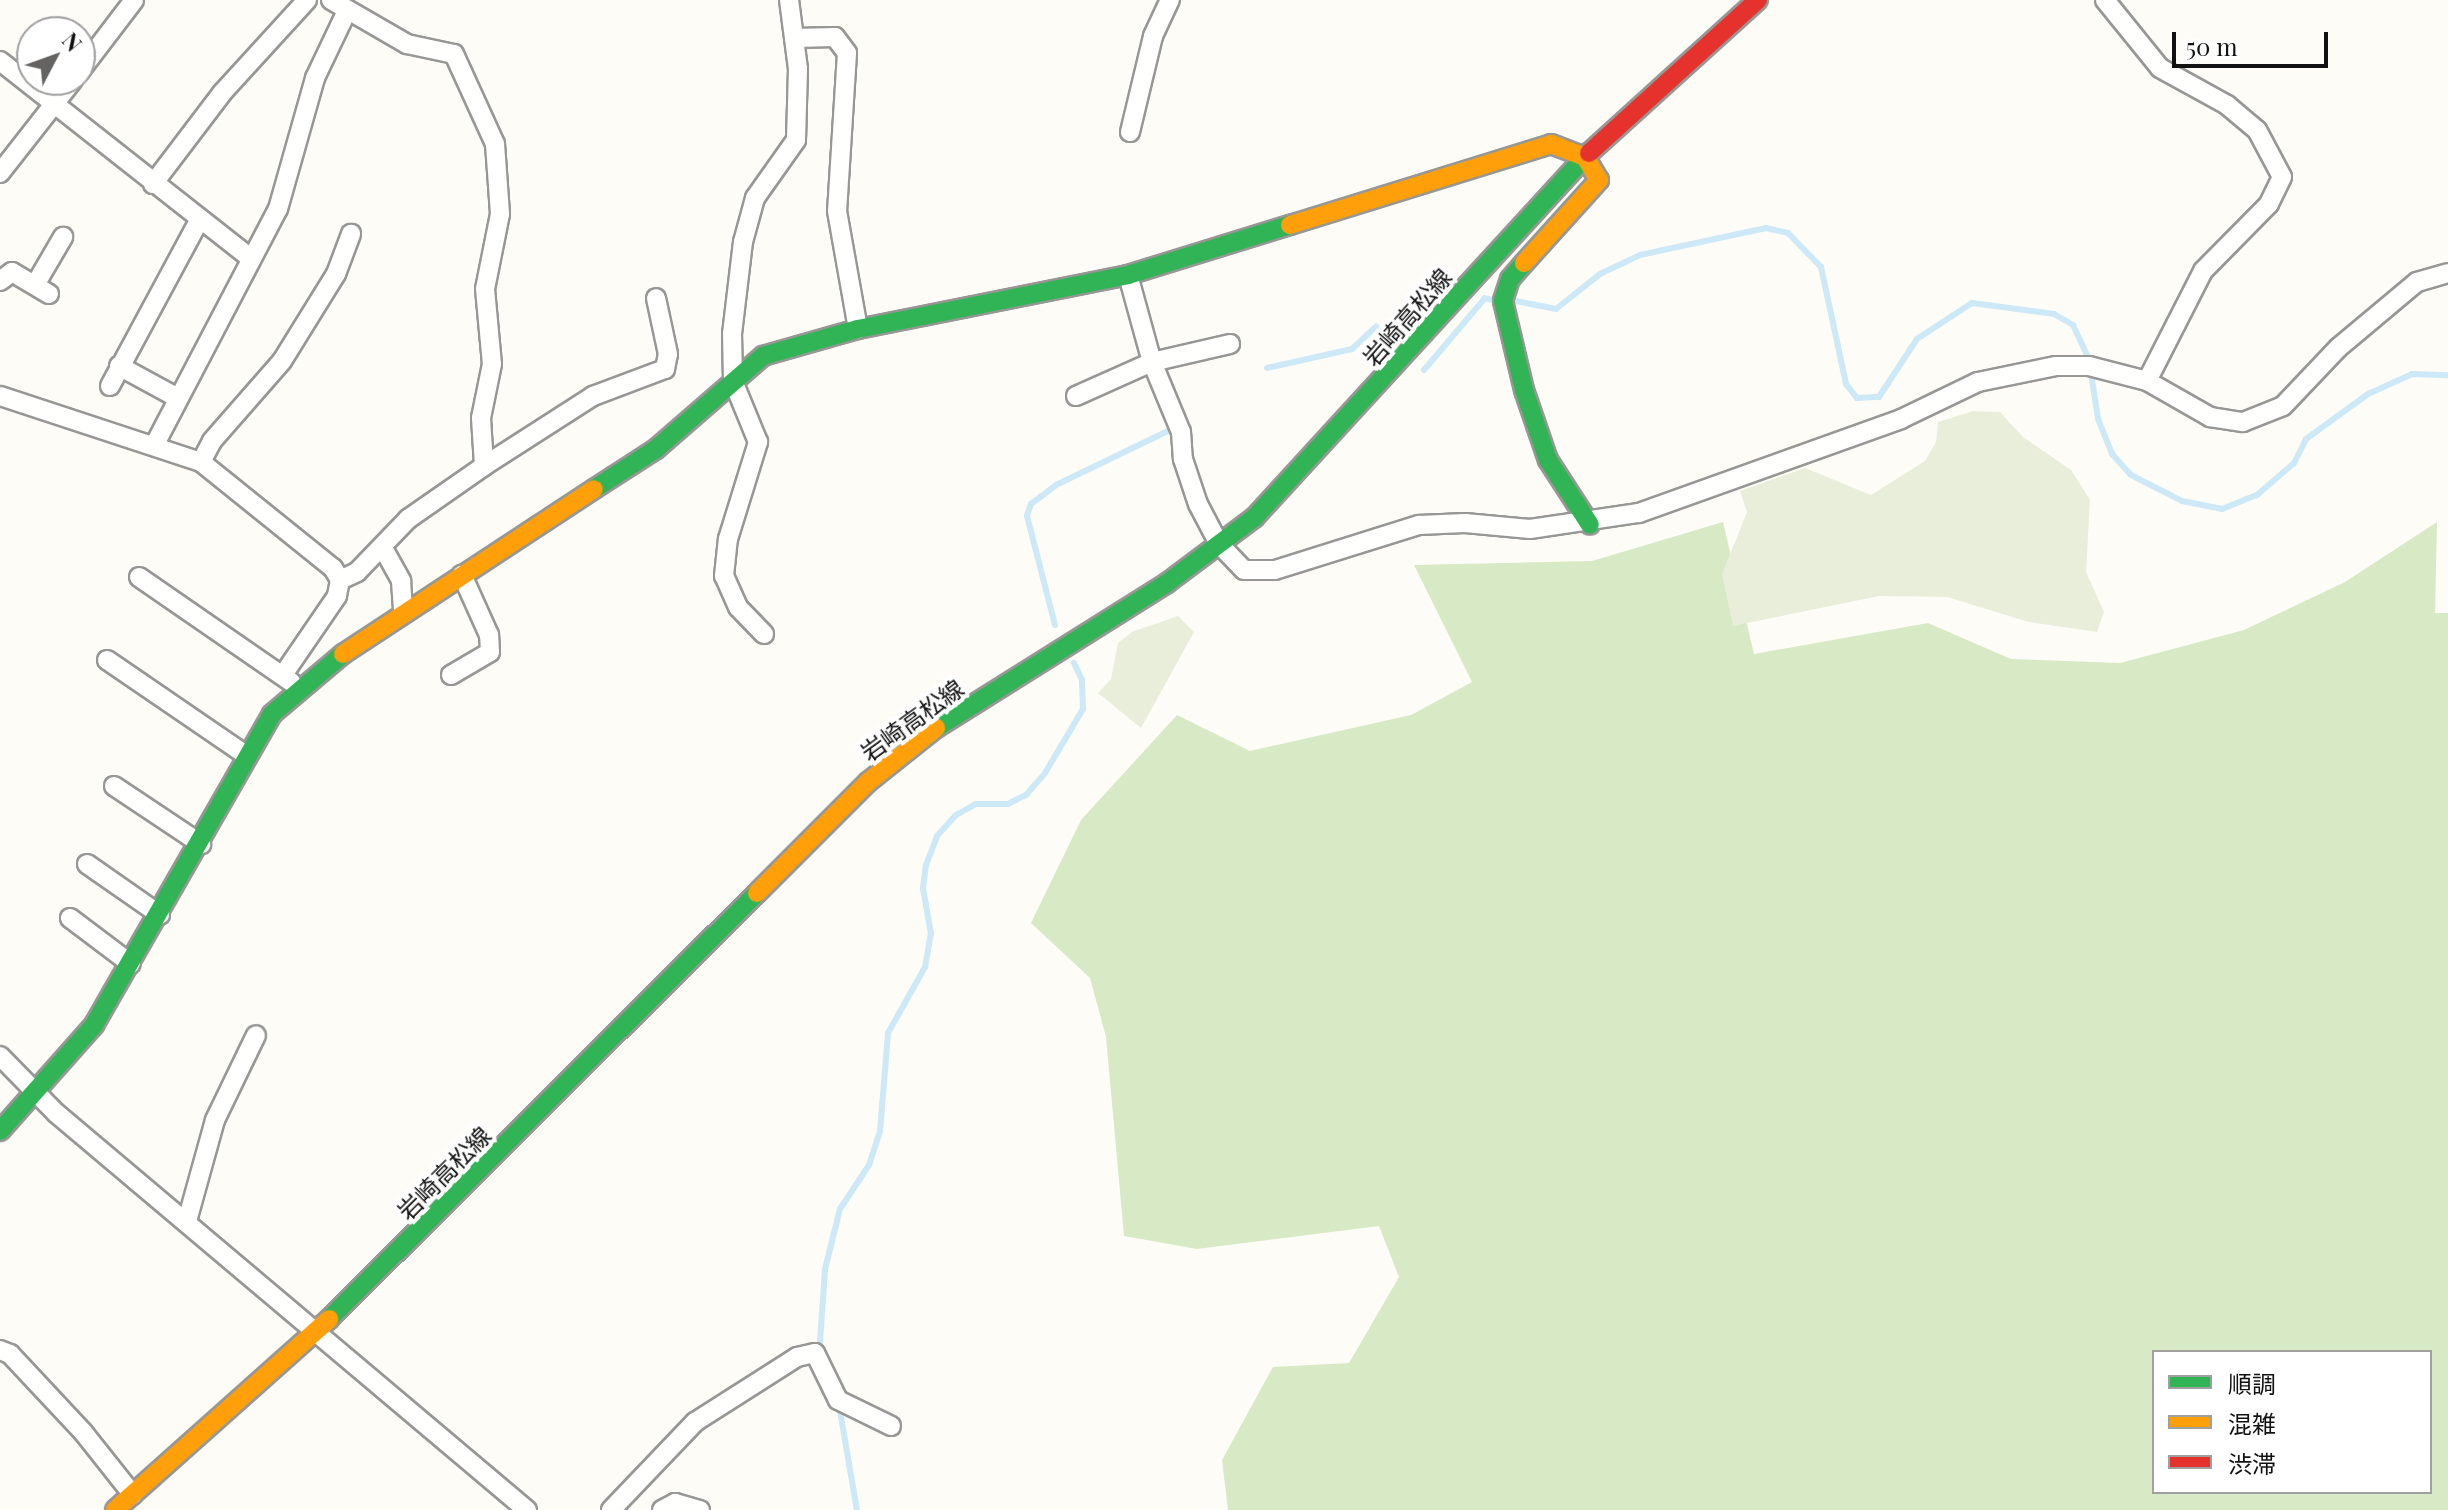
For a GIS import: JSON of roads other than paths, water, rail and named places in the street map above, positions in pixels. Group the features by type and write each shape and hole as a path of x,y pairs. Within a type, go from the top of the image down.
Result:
{"street":[{"path":"96,50 134,0"},
{"path":"153,184 222,93 307,0"},
{"path":"331,0 347,11 381,25 407,44 454,54 495,144 500,214 485,289 492,364 481,418 484,466"},
{"path":"764,634 738,607 724,576 728,539 758,442 733,381 732,334 743,242 755,198 796,140 799,113 789,0"},
{"path":"1152,0 1153,36"},
{"path":"1130,132 1153,36 1170,0"},
{"name":"岩崎高松線","path":"115,1510 318,1330 868,782 932,730 1167,583 1254,518 1340,430 1585,157 1758,0"},
{"path":"2105,0 2160,68 2227,105 2257,130 2282,177 2269,204 2203,271 2147,381"},
{"path":"155,444 278,209 315,78 347,11"},
{"path":"794,38 835,37 847,53 837,211 858,329"},
{"path":"0,61 199,221 252,259"},
{"path":"0,173 61,96"},
{"path":"0,1131 94,1025 201,844 246,755 272,714 299,689 403,613 656,449 763,356 858,329 1128,275 1551,144 1585,157 1599,180 1510,279 1503,301 1524,390 1548,460 1590,525"},
{"path":"110,386 199,221"},
{"path":"201,462 212,441 282,361 336,274 351,234"},
{"path":"0,281 12,272 42,290 63,237"},
{"path":"1128,275 1152,362 1181,432 1183,459 1198,504 1219,544 1244,570 1275,570 1419,525 1465,523 1530,529 1590,525 1639,513 1901,419 2001,376 2089,366 2147,381 2210,417 2243,422 2283,406 2383,308 2417,282 2448,273"},
{"path":"283,675 337,596 340,580 383,548 408,519 593,396 665,369 668,354 656,298"},
{"path":"1076,396 1152,362 1230,344"},
{"path":"119,366 178,398"},
{"path":"0,396 43,414 155,444 201,462 305,543 340,580"},
{"path":"383,548 401,581 403,613"},
{"path":"451,675 490,652 489,635 462,575"},
{"path":"139,577 299,689"},
{"path":"107,660 246,755"},
{"path":"114,786 201,844"},
{"path":"87,864 160,915"},
{"path":"70,918 131,964"},
{"path":"187,1221 215,1120 256,1035"},
{"path":"0,1056 36,1094 527,1510"},
{"path":"0,1350 10,1354 83,1432 133,1495"},
{"path":"611,1510 695,1422 797,1357 815,1353 838,1400 891,1426"},
{"path":"662,1510 675,1503 700,1510"}],"waterway":[{"path":"1511,300 1556,309 1600,274 1640,255 1766,228 1788,233 1821,267 1846,384 1857,398 1879,397 1917,339 1972,303 2054,314 2073,325 2088,357"},
{"path":"1424,370 1485,298 1495,301"},
{"path":"1267,368 1352,349 1376,327"},
{"path":"2092,380 2098,419 2112,454 2131,475 2182,501 2222,509 2257,495 2294,463 2306,439 2368,394 2412,374 2448,375"},
{"path":"1055,625 1027,516 1031,504 1056,485 1170,430"},
{"path":"820,1342 825,1269 840,1209 869,1165 880,1131 888,1033 925,967 931,934 923,888 926,865 937,836 956,815 976,804 1008,804 1026,795 1045,773 1083,709 1082,680 1074,663"},
{"path":"840,1411 857,1510"}]}
